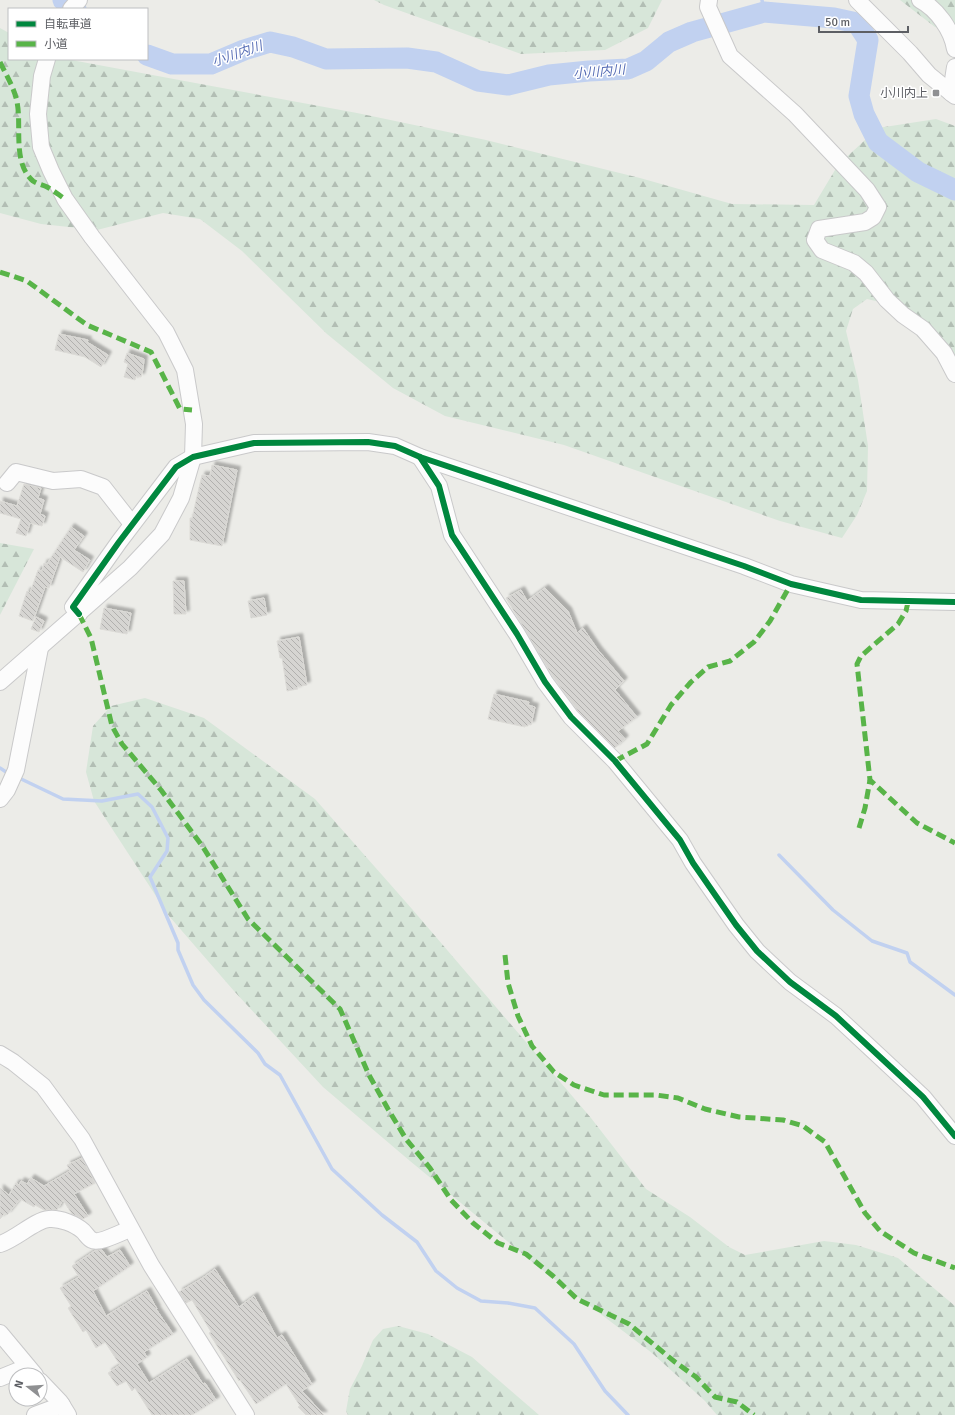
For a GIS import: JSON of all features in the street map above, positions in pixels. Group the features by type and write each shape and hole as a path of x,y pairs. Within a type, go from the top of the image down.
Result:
{"street":[{"path":"72,8 79,0"},
{"path":"857,0 910,53 929,75 953,95"},
{"path":"920,0 942,18 954,42 955,49"},
{"path":"709,4 730,56 795,114 867,190 878,207 873,217 866,222 819,229 815,240 822,250 854,263 866,273 887,300 903,315 923,329 944,353 955,374"},
{"path":"0,682 130,568 162,534 181,498 193,457 194,424 185,370 166,332 92,237 65,199 50,171 41,147 38,114 42,76 47,60"},
{"path":"953,95 955,67"},
{"path":"79,614 73,607 132,524 176,467 193,457 254,443 368,442 395,446 420,457 736,563 791,584 861,600 955,602"},
{"path":"420,457 439,486 452,535 517,634 545,682 571,717 615,761 680,840 693,863 756,951 790,982 836,1016 923,1097 955,1136"},
{"path":"7,483 16,472 52,481 81,479 102,487 132,524"},
{"path":"0,798 7,790 16,770 40,648"},
{"path":"0,1054 13,1062 43,1086 82,1139 151,1265 246,1415"},
{"path":"0,1244 7,1242 41,1220 51,1218 78,1227 92,1240 100,1241 130,1229"},
{"path":"0,1333 28,1367"},
{"path":"48,1390 65,1410"},
{"path":"35,1415 65,1410"}],"green space":[{"path":"374,0 662,0 648,28 605,50 521,54 384,5"},
{"path":"900,0 955,0 955,32 935,27"},
{"path":"0,28 8,32 8,60 71,60 357,113 486,140 640,178 732,204 814,205 838,165 878,128 936,119 955,126 955,373 919,338 893,305 867,299 853,309 846,331 858,380 868,446 867,491 857,515 842,538 780,521 564,445 445,416 393,388 327,334 242,251 200,219 163,213 97,230 41,224 0,213"},
{"path":"0,543 34,549 0,615"},
{"path":"145,698 204,718 315,799 412,909 591,1118 646,1189 690,1217 729,1247 745,1255 824,1241 856,1245 898,1258 955,1306 955,1415 717,1415 705,1401 652,1353 536,1265 323,1087 234,991 169,916 94,801 86,772 93,726 111,706"},
{"path":"398,1326 428,1334 472,1357 539,1415 348,1415 346,1411 350,1389 373,1340 383,1329"}],"building":[{"path":"59,334 88,340 87,342 108,355 101,367 85,357 55,350"},
{"path":"127,353 144,359 141,377 136,376 135,380 124,377 128,364 124,362"},
{"path":"212,465 237,470 222,546 190,540 190,518 192,518 202,475 210,476"},
{"path":"24,484 41,488 38,498 44,500 40,514 45,516 42,526 30,523 26,536 16,533 21,519 0,513 0,501 17,506"},
{"path":"71,527 84,536 74,550 90,560 83,572 60,557 49,588 45,587 33,621 19,616 27,591 30,593 38,570 42,571 44,563 47,564"},
{"path":"173,581 184,581 186,614 174,614"},
{"path":"545,588 568,611 577,633 583,628 598,650 624,681 615,690 637,717 618,731 625,739 615,748 578,711 553,677 506,598 521,590 527,601"},
{"path":"264,598 267,615 251,618 248,601"},
{"path":"104,608 131,613 127,634 100,629"},
{"path":"36,617 44,621 39,632 31,629"},
{"path":"299,637 307,685 297,687 298,689 287,691 282,658 280,658 277,641"},
{"path":"494,694 529,702 528,705 535,707 531,725 528,724 528,726 525,727 488,719"},
{"path":"82,1158 95,1183 74,1194 88,1216 83,1219 72,1214 63,1200 57,1210 44,1210 35,1205 34,1207 20,1199 7,1215 5,1213 0,1219 0,1188 9,1195 16,1183 19,1185 21,1181 27,1184 31,1178 44,1186 70,1171 67,1165"},
{"path":"96,1250 102,1250 107,1257 120,1250 130,1266 93,1291 106,1316 147,1291 156,1309 173,1334 144,1352 147,1357 137,1364 149,1383 187,1359 203,1384 205,1383 216,1400 192,1415 152,1415 135,1388 132,1391 126,1381 117,1386 108,1373 120,1365 105,1342 96,1348 86,1330 83,1332 68,1308 71,1306 60,1288 79,1277 72,1266"},
{"path":"215,1269 239,1307 254,1296 277,1338 282,1335 312,1384 302,1391 324,1415 306,1415 298,1407 300,1406 286,1384 256,1404 240,1380 239,1381 209,1333 211,1332 192,1300 186,1303 179,1292"}],"waterway":[{"name":"小川内川","path":"63,0 75,8"},
{"path":"762,0 764,12"},
{"name":"小川内川","path":"148,55 172,64 211,64 244,50 270,42 293,47 326,59 407,58 436,62 478,81 508,85 549,75 628,69 646,61 669,42 692,32 764,12 834,18 857,23 868,40 859,96 864,114 878,142 918,172 955,190"},
{"path":"0,768 9,774"},
{"path":"17,777 63,799 102,801 138,794 152,807 168,838 167,851 150,877 178,943 178,950 193,985 204,1000 258,1053 265,1064 280,1075 332,1169 382,1215 417,1242 436,1271 457,1288 481,1301 508,1303 535,1308 574,1344 605,1391 628,1415"},
{"path":"779,855 833,910 872,941 907,953 910,962 955,995"}],"marked path":[{"path":"0,62 16,97 20,154 26,173 33,181 49,188 65,199"},
{"path":"0,272 27,281 87,325 151,352 180,409 192,410"},
{"path":"615,761 647,744 671,705 691,682 708,667 730,661 754,642 770,621 791,584"},
{"path":"908,602 906,611 898,624 861,656 857,664 870,780 917,823 955,843"},
{"path":"79,614 91,638 112,726 122,744 161,790 203,847 248,919 340,1009 369,1075 388,1109 406,1139 430,1168 451,1200 473,1223 498,1243 526,1254 553,1276 577,1299 629,1324 675,1362 696,1377 715,1397 737,1402 754,1415"},
{"path":"859,828 865,808 870,780"},
{"path":"505,955 508,983 518,1016 532,1046 554,1072 574,1085 604,1095 656,1095 678,1098 705,1109 739,1117 783,1120 803,1126 825,1142 865,1213 880,1231 914,1253 955,1268"}],"cycle path":[{"path":"79,614 73,607 119,542 176,467 193,457 254,443 368,442 395,446 420,457 744,566 791,584 861,600 955,602"},
{"path":"420,457 439,486 452,535 517,634 545,682 571,717 615,761 680,840 693,863 736,925 757,951 790,982 836,1016 923,1097 955,1136"}],"place":[{"name":"小川内上","path":"936,93"}]}
